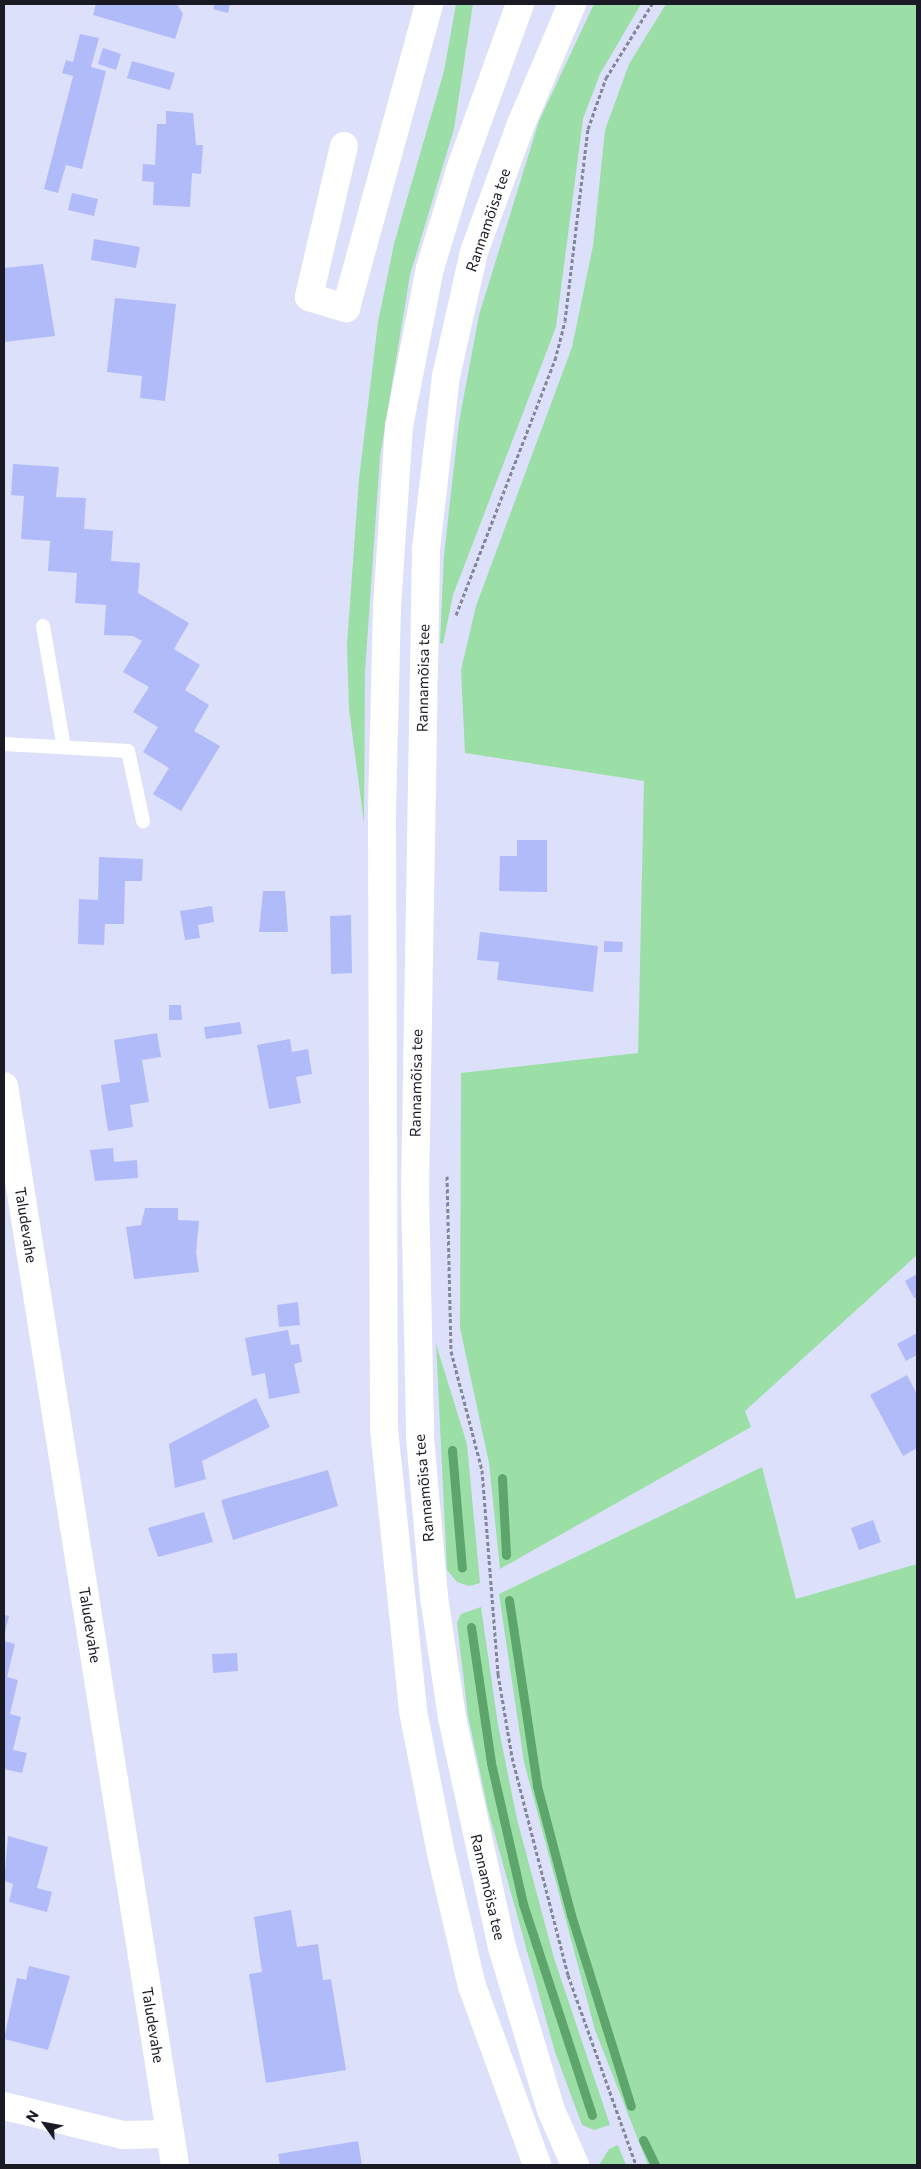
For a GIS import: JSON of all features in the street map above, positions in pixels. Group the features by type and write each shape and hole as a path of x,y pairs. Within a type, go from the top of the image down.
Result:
{"street":[{"path":"344,146 309,297 346,308 429,4"},
{"path":"520,4 460,170 430,268 399,426 387,606 382,818 384,1429 412,1702 440,1849 472,1986 537,2165"},
{"name":"Rannamõisa tee","path":"572,4 521,124 474,252 446,376 426,550 415,1190 420,1437 434,1597 452,1718 502,1947 551,2110 575,2165"},
{"name":"Taludevahe","path":"4,1086 10,1167 175,2165"},
{"path":"4,2106 122,2135 170,2134"}],"lane":[{"path":"43,626 64,747"},
{"path":"4,744 128,751 143,821"}],"path":[{"path":"453,622 554,360 565,321 588,129 606,78 652,4"},
{"path":"447,1172 451,1351 482,1470 498,1674 512,1757 568,1975 636,2165"}],"green space":[{"path":"456,4 473,4 454,129 410,275 380,457 365,672 364,823 349,709 347,644 359,479 378,322 394,244 444,71"},
{"path":"594,4 641,4 600,74 583,119 556,327 453,595 443,644 440,643 444,555 459,422 479,315 539,121"},
{"path":"666,4 917,4 917,1255 745,1411 751,1427 500,1569 489,1463 460,1328 461,1073 638,1053 644,781 465,753 461,670 476,606 572,347 593,246 605,130 629,64"},
{"path":"436,1344 467,1444 480,1583 469,1586 457,1582 447,1570"},
{"path":"762,1467 796,1599 917,1564 917,2165 648,2165 595,2030 524,1762 499,1594"},
{"path":"481,1607 498,1725 517,1819 554,1958 610,2125 594,2130 582,2125 555,2052 488,1810 468,1716 457,1623 461,1614"},
{"path":"618,2145 626,2165 599,2165 609,2149"}],"building":[{"path":"96,4 177,4 183,14 175,39 93,15"},
{"path":"215,4 230,4 228,13 213,9"},
{"path":"80,34 99,38 91,67 106,71 82,169 66,165 58,193 44,189 73,76 62,73 66,60 73,62"},
{"path":"103,48 121,54 116,70 98,64"},
{"path":"132,61 175,73 170,90 127,78"},
{"path":"166,111 193,113 196,145 203,145 201,174 192,173 190,207 153,205 154,182 142,181 143,164 155,165 157,124 166,124"},
{"path":"72,193 98,199 94,216 68,210"},
{"path":"94,239 140,247 136,268 91,260"},
{"path":"43,264 55,336 4,342 4,268"},
{"path":"115,298 176,304 165,401 140,398 142,376 107,372"},
{"path":"13,464 59,467 56,497 86,498 84,529 113,531 111,561 140,563 138,593 189,623 174,649 200,665 185,690 209,705 194,731 220,746 181,811 153,794 169,768 143,752 158,727 133,712 149,687 123,672 142,641 133,636 104,635 106,605 75,603 77,573 48,571 50,541 21,539 24,496 11,495"},
{"path":"517,840 547,840 547,892 499,891 500,856 517,856"},
{"path":"99,857 143,859 142,881 125,881 124,924 105,924 104,945 78,944 79,899 98,900"},
{"path":"263,891 285,891 288,932 259,932"},
{"path":"212,906 214,922 198,925 200,938 185,940 180,911"},
{"path":"351,915 352,973 331,974 330,916"},
{"path":"480,932 598,946 593,992 497,980 499,962 477,960"},
{"path":"604,941 623,942 622,952 604,952"},
{"path":"169,1005 181,1005 182,1020 169,1020"},
{"path":"240,1022 242,1034 206,1039 204,1027"},
{"path":"157,1033 161,1057 142,1060 149,1102 130,1105 133,1127 108,1131 101,1085 120,1082 114,1040"},
{"path":"290,1039 292,1052 308,1049 312,1074 296,1077 301,1103 269,1109 257,1045"},
{"path":"113,1148 114,1162 137,1160 138,1178 95,1181 90,1150"},
{"path":"145,1208 178,1208 178,1220 199,1221 196,1252 199,1272 134,1279 126,1227 141,1225"},
{"path":"917,1274 917,1297 914,1298 905,1281"},
{"path":"298,1302 300,1325 279,1327 277,1305"},
{"path":"288,1330 291,1345 299,1344 302,1362 294,1364 300,1393 269,1399 265,1373 252,1376 245,1338"},
{"path":"917,1333 917,1355 906,1361 897,1344"},
{"path":"907,1375 917,1394 917,1448 903,1456 870,1395"},
{"path":"256,1398 270,1427 202,1461 206,1479 175,1488 169,1444"},
{"path":"328,1470 338,1506 233,1540 221,1500"},
{"path":"204,1512 213,1542 158,1557 148,1528"},
{"path":"873,1520 881,1542 859,1550 851,1528"},
{"path":"4,1615 9,1616 4,1636"},
{"path":"4,1641 15,1644 7,1677 18,1680 10,1714 21,1717 13,1750 27,1753 22,1773 4,1769"},
{"path":"237,1653 238,1671 213,1673 212,1654"},
{"path":"8,1836 48,1847 37,1888 52,1892 47,1912 9,1902 13,1884 4,1881"},
{"path":"291,1910 297,1947 318,1944 323,1980 331,1979 346,2070 266,2083 249,1974 262,1972 254,1917"},
{"path":"29,1966 70,1976 48,2050 4,2039 17,1978 26,1980"},
{"path":"358,2141 362,2165 280,2165 278,2154"}],"waterway":[{"path":"452,1450 462,1568"},
{"path":"502,1478 506,1555"},
{"path":"509,1600 537,1786 571,1915 631,2106"},
{"path":"471,1627 491,1763 523,1904 592,2115"},
{"path":"643,2140 655,2165"}]}
